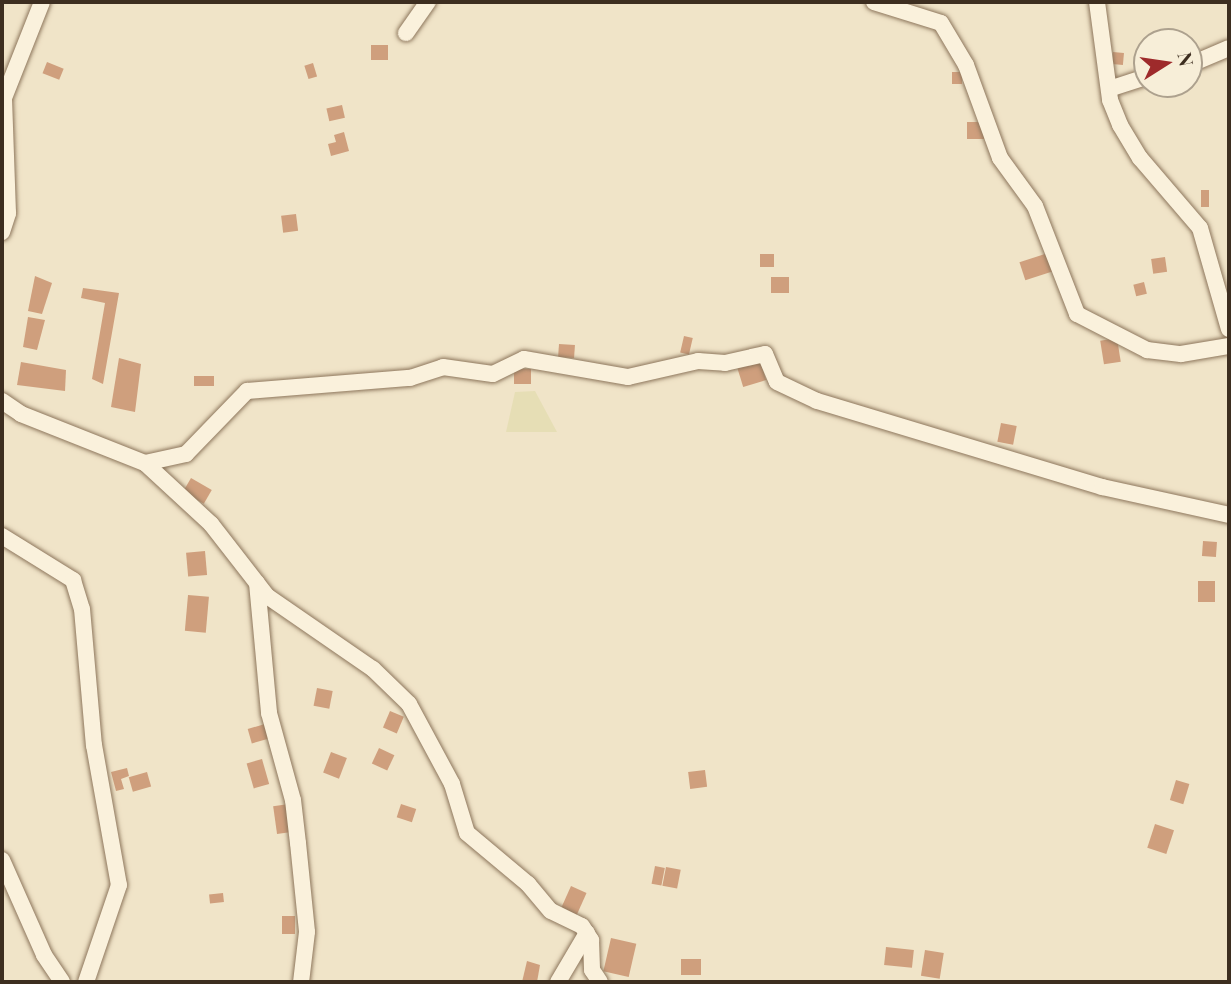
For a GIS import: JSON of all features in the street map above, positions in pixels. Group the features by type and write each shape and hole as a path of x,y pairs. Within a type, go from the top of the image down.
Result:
{"street":[{"path":"2,232 8,213 4,98 42,2"},
{"path":"406,33 428,2"},
{"path":"874,2 942,23 966,65 1000,158 1035,206 1077,314 1147,350 1181,354 1229,346"},
{"path":"1097,2 1109,89 1120,125 1140,158 1200,228 1229,329"},
{"path":"1203,59 1229,48"},
{"path":"1109,89 1133,81"},
{"path":"145,463 186,454 247,391 410,378 443,367 494,374 524,359 628,377 698,361 725,363 765,354 777,382 817,401 1102,487 1229,515"},
{"path":"2,401 21,414 145,463 211,524 267,596 373,669 409,704 452,783 467,833 528,884 551,911 587,933 593,947 592,970 600,982"},
{"path":"2,536 74,580 82,609 94,745 120,886 86,982"},
{"path":"257,583 269,713 293,800 299,843 307,932 301,982"},
{"path":"2,860 44,955 62,982"},
{"path":"558,982 587,933"}],"shaded area":[{"path":"535,391 557,432 506,432 515,392"}],"building":[{"path":"371,45 388,45 388,60 371,60"},
{"path":"1113,52 1124,53 1123,65 1112,64"},
{"path":"47,62 64,69 59,80 43,73"},
{"path":"313,63 317,76 308,79 304,66"},
{"path":"952,72 962,72 962,84 952,84"},
{"path":"342,105 345,118 329,121 326,109"},
{"path":"967,122 984,122 984,139 967,139"},
{"path":"344,132 349,151 331,156 328,144 336,142 334,135"},
{"path":"1201,190 1209,190 1209,207 1201,207"},
{"path":"296,214 298,231 283,233 281,216"},
{"path":"1048,253 1054,271 1025,280 1019,262"},
{"path":"760,254 774,254 774,267 760,267"},
{"path":"1165,257 1167,272 1153,274 1151,259"},
{"path":"35,276 52,283 42,314 28,311"},
{"path":"771,277 789,277 789,293 771,293"},
{"path":"1144,282 1147,294 1136,296 1133,285"},
{"path":"83,288 119,293 103,384 92,379 105,303 81,298"},
{"path":"28,317 45,320 37,350 23,347"},
{"path":"684,336 693,338 689,355 680,353"},
{"path":"1117,338 1121,362 1104,364 1100,341"},
{"path":"559,344 575,345 574,358 558,357"},
{"path":"119,358 141,364 135,412 111,407"},
{"path":"760,360 766,380 743,387 737,367"},
{"path":"21,362 66,370 65,391 17,385"},
{"path":"514,369 531,369 531,384 514,384"},
{"path":"194,376 214,376 214,386 194,386"},
{"path":"1001,423 1017,426 1013,445 997,442"},
{"path":"191,478 212,490 204,504 183,492"},
{"path":"1203,541 1217,542 1216,557 1202,556"},
{"path":"205,551 207,575 188,577 186,553"},
{"path":"1198,581 1215,581 1215,602 1198,602"},
{"path":"188,595 209,597 206,633 185,631"},
{"path":"317,688 333,691 329,709 314,706"},
{"path":"390,711 404,717 397,733 383,728"},
{"path":"265,724 269,738 252,743 248,729"},
{"path":"379,748 394,755 387,771 372,763"},
{"path":"331,752 347,758 339,779 323,773"},
{"path":"262,759 269,784 254,788 247,763"},
{"path":"127,768 129,776 121,779 124,789 116,791 111,772"},
{"path":"705,770 707,787 690,789 688,772"},
{"path":"147,772 151,786 133,792 129,777"},
{"path":"1176,780 1189,784 1183,804 1170,800"},
{"path":"289,804 293,832 277,834 273,806"},
{"path":"401,804 416,809 412,822 397,817"},
{"path":"1155,824 1174,830 1166,854 1147,848"},
{"path":"655,866 665,868 661,886 652,884"},
{"path":"666,867 681,870 677,889 662,886"},
{"path":"571,886 587,893 576,916 561,909"},
{"path":"223,893 224,902 210,903 209,894"},
{"path":"282,916 295,916 295,934 282,934"},
{"path":"611,938 636,944 629,977 603,971"},
{"path":"886,947 914,950 912,968 884,965"},
{"path":"925,950 944,953 940,979 921,976"},
{"path":"681,959 701,959 701,975 681,975"},
{"path":"527,961 540,965 537,982 522,982"}]}
